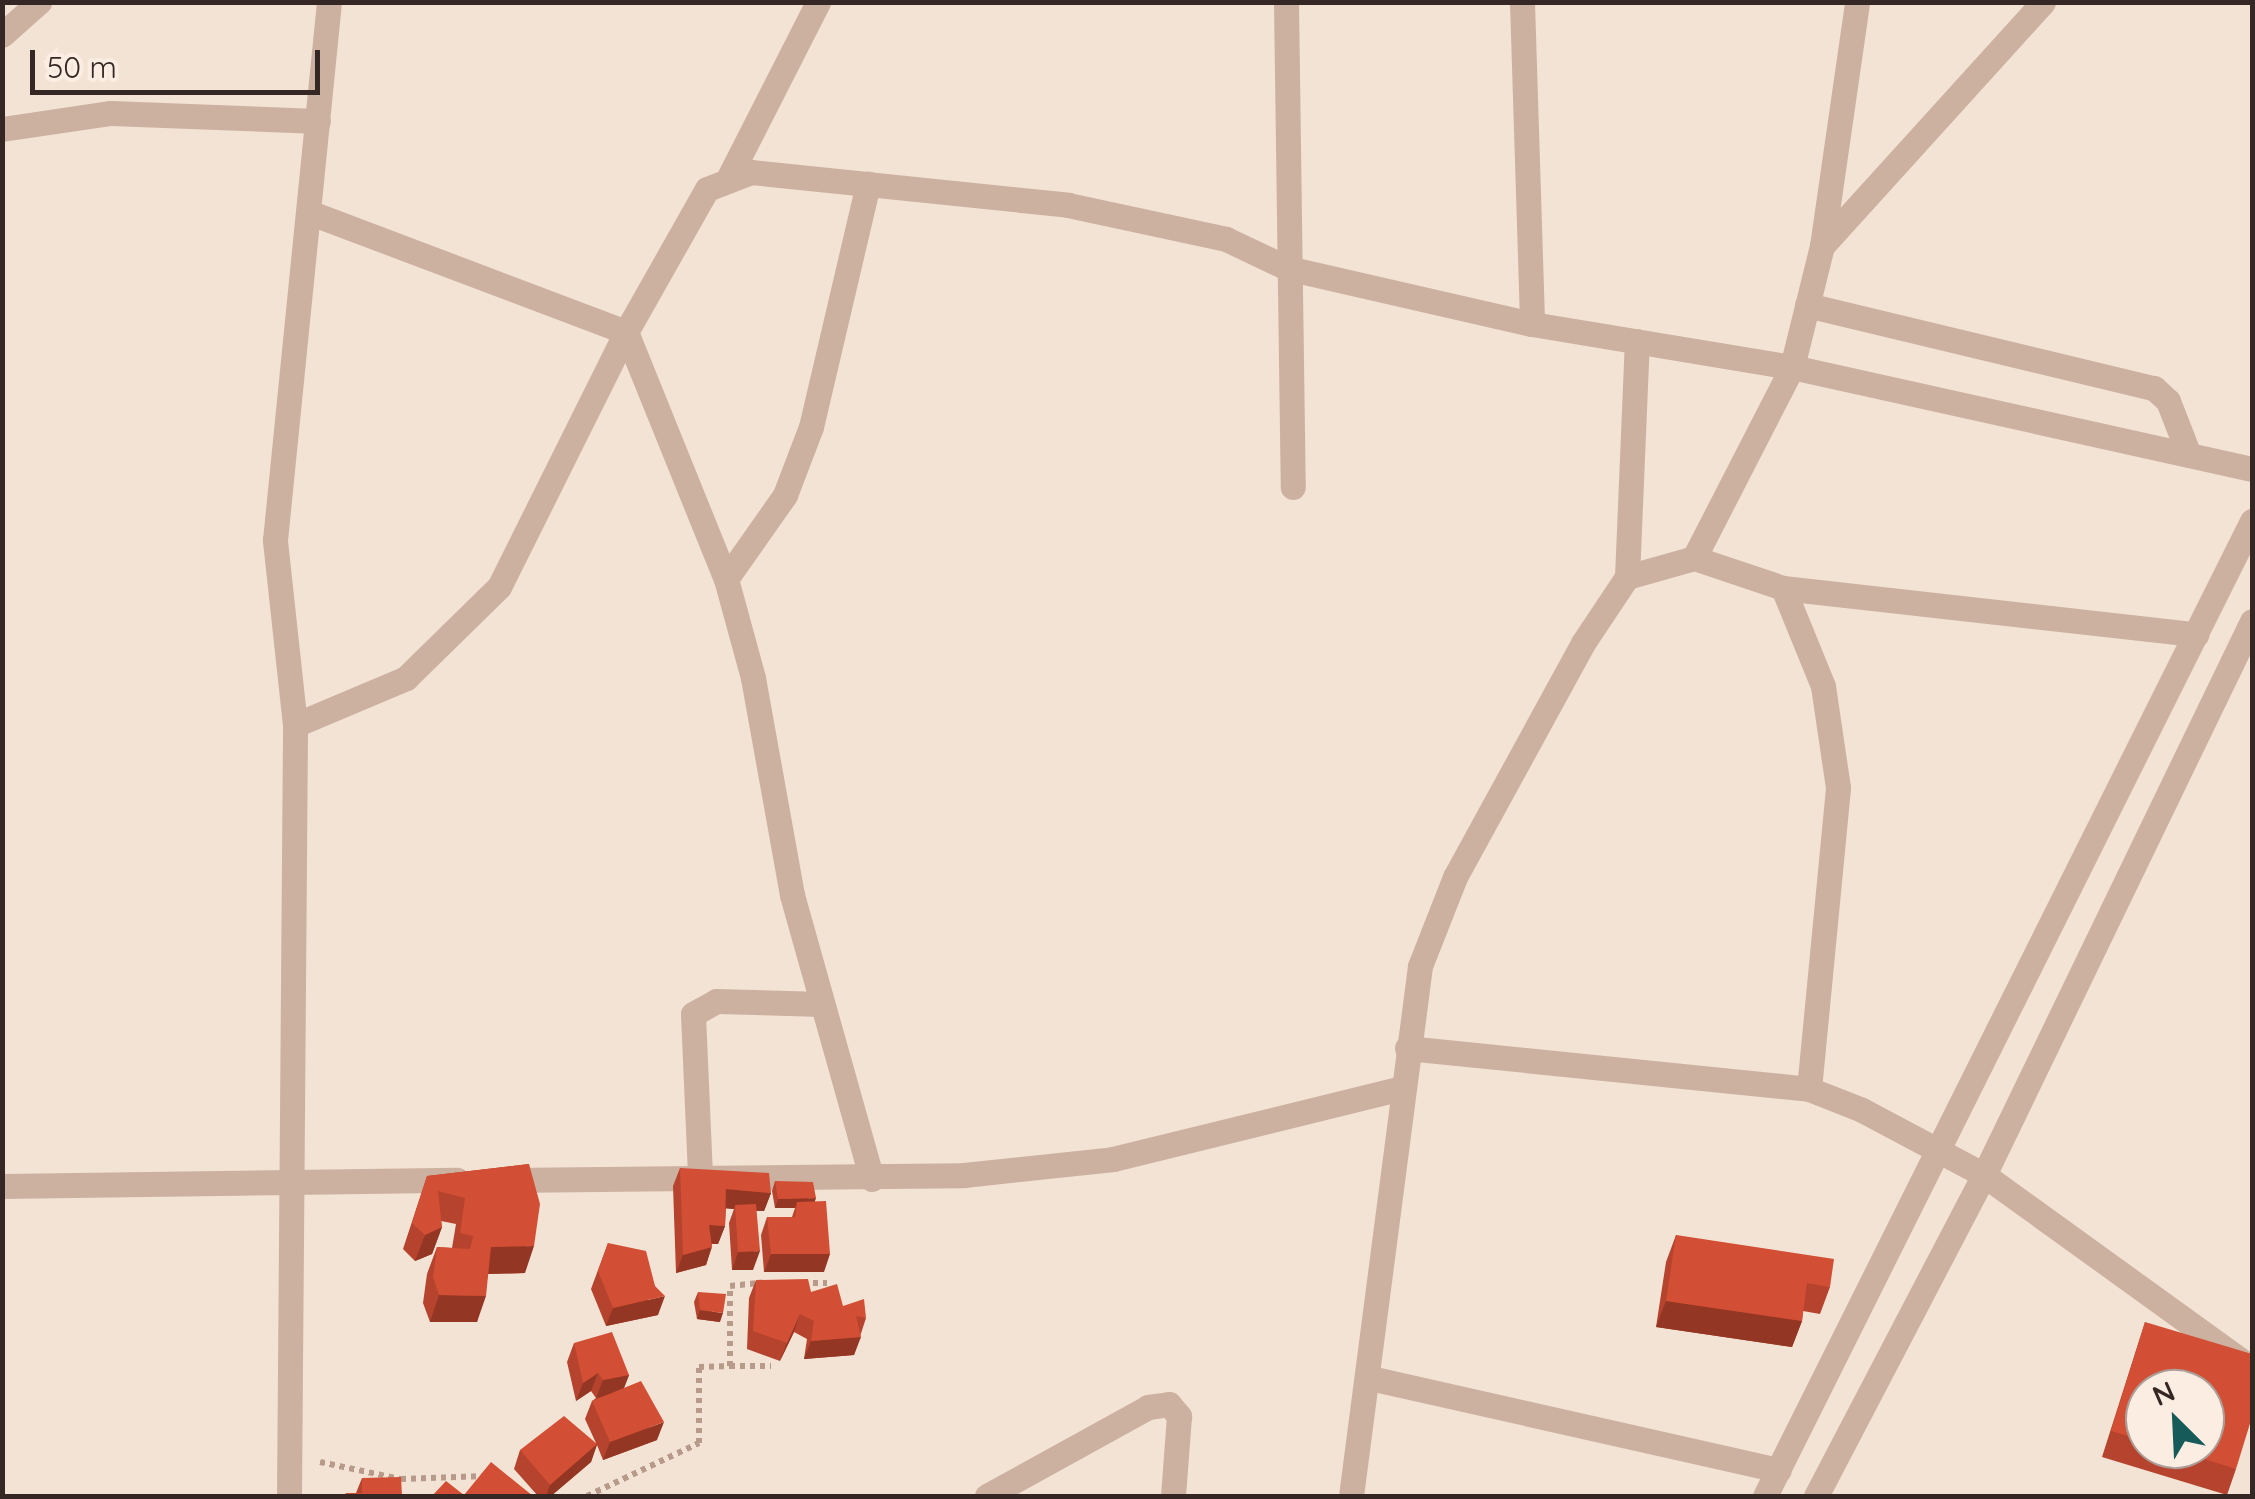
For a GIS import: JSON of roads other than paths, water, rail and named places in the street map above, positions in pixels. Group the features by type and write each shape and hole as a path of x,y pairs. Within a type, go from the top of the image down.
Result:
{"street":[{"path":"2,35 39,2"},
{"path":"288,1496 295,1180 294,725 275,540 311,213 329,2"},
{"path":"728,176 818,2"},
{"path":"1286,2 1293,487"},
{"path":"1522,2 1532,324"},
{"path":"1694,558 1792,367 1822,246 1857,2"},
{"path":"1822,246 2043,2"},
{"path":"2,128 110,113 318,122"},
{"path":"294,725 406,678 498,587 626,332 707,189 728,176 751,172 1068,204 1226,239 1287,268 1532,324 1792,367 2252,469"},
{"path":"726,579 786,496 811,427 868,184"},
{"path":"311,213 626,332 726,579 753,678 792,895 872,1179"},
{"path":"1807,305 2154,388 2168,400 2188,455"},
{"path":"1351,1496 1370,1378 1402,1088 1420,966 1455,877 1583,643 1627,577 1637,341"},
{"path":"1766,1496 1942,1151 2252,522"},
{"path":"1627,577 1694,558 1783,588 2196,634"},
{"path":"1783,588 1823,686 1838,788 1809,1089"},
{"path":"1816,1496 1984,1175 2250,632"},
{"path":"700,1175 693,1014 716,1002 822,1004"},
{"path":"1407,1048 1809,1089 1942,1151 1984,1175 2252,1368"},
{"path":"2,1186 700,1175 872,1179 1113,1158 1402,1088"},
{"path":"1370,1378 1779,1470"},
{"path":"987,1496 1148,1406 1170,1404 1180,1416 1173,1496"}]}
